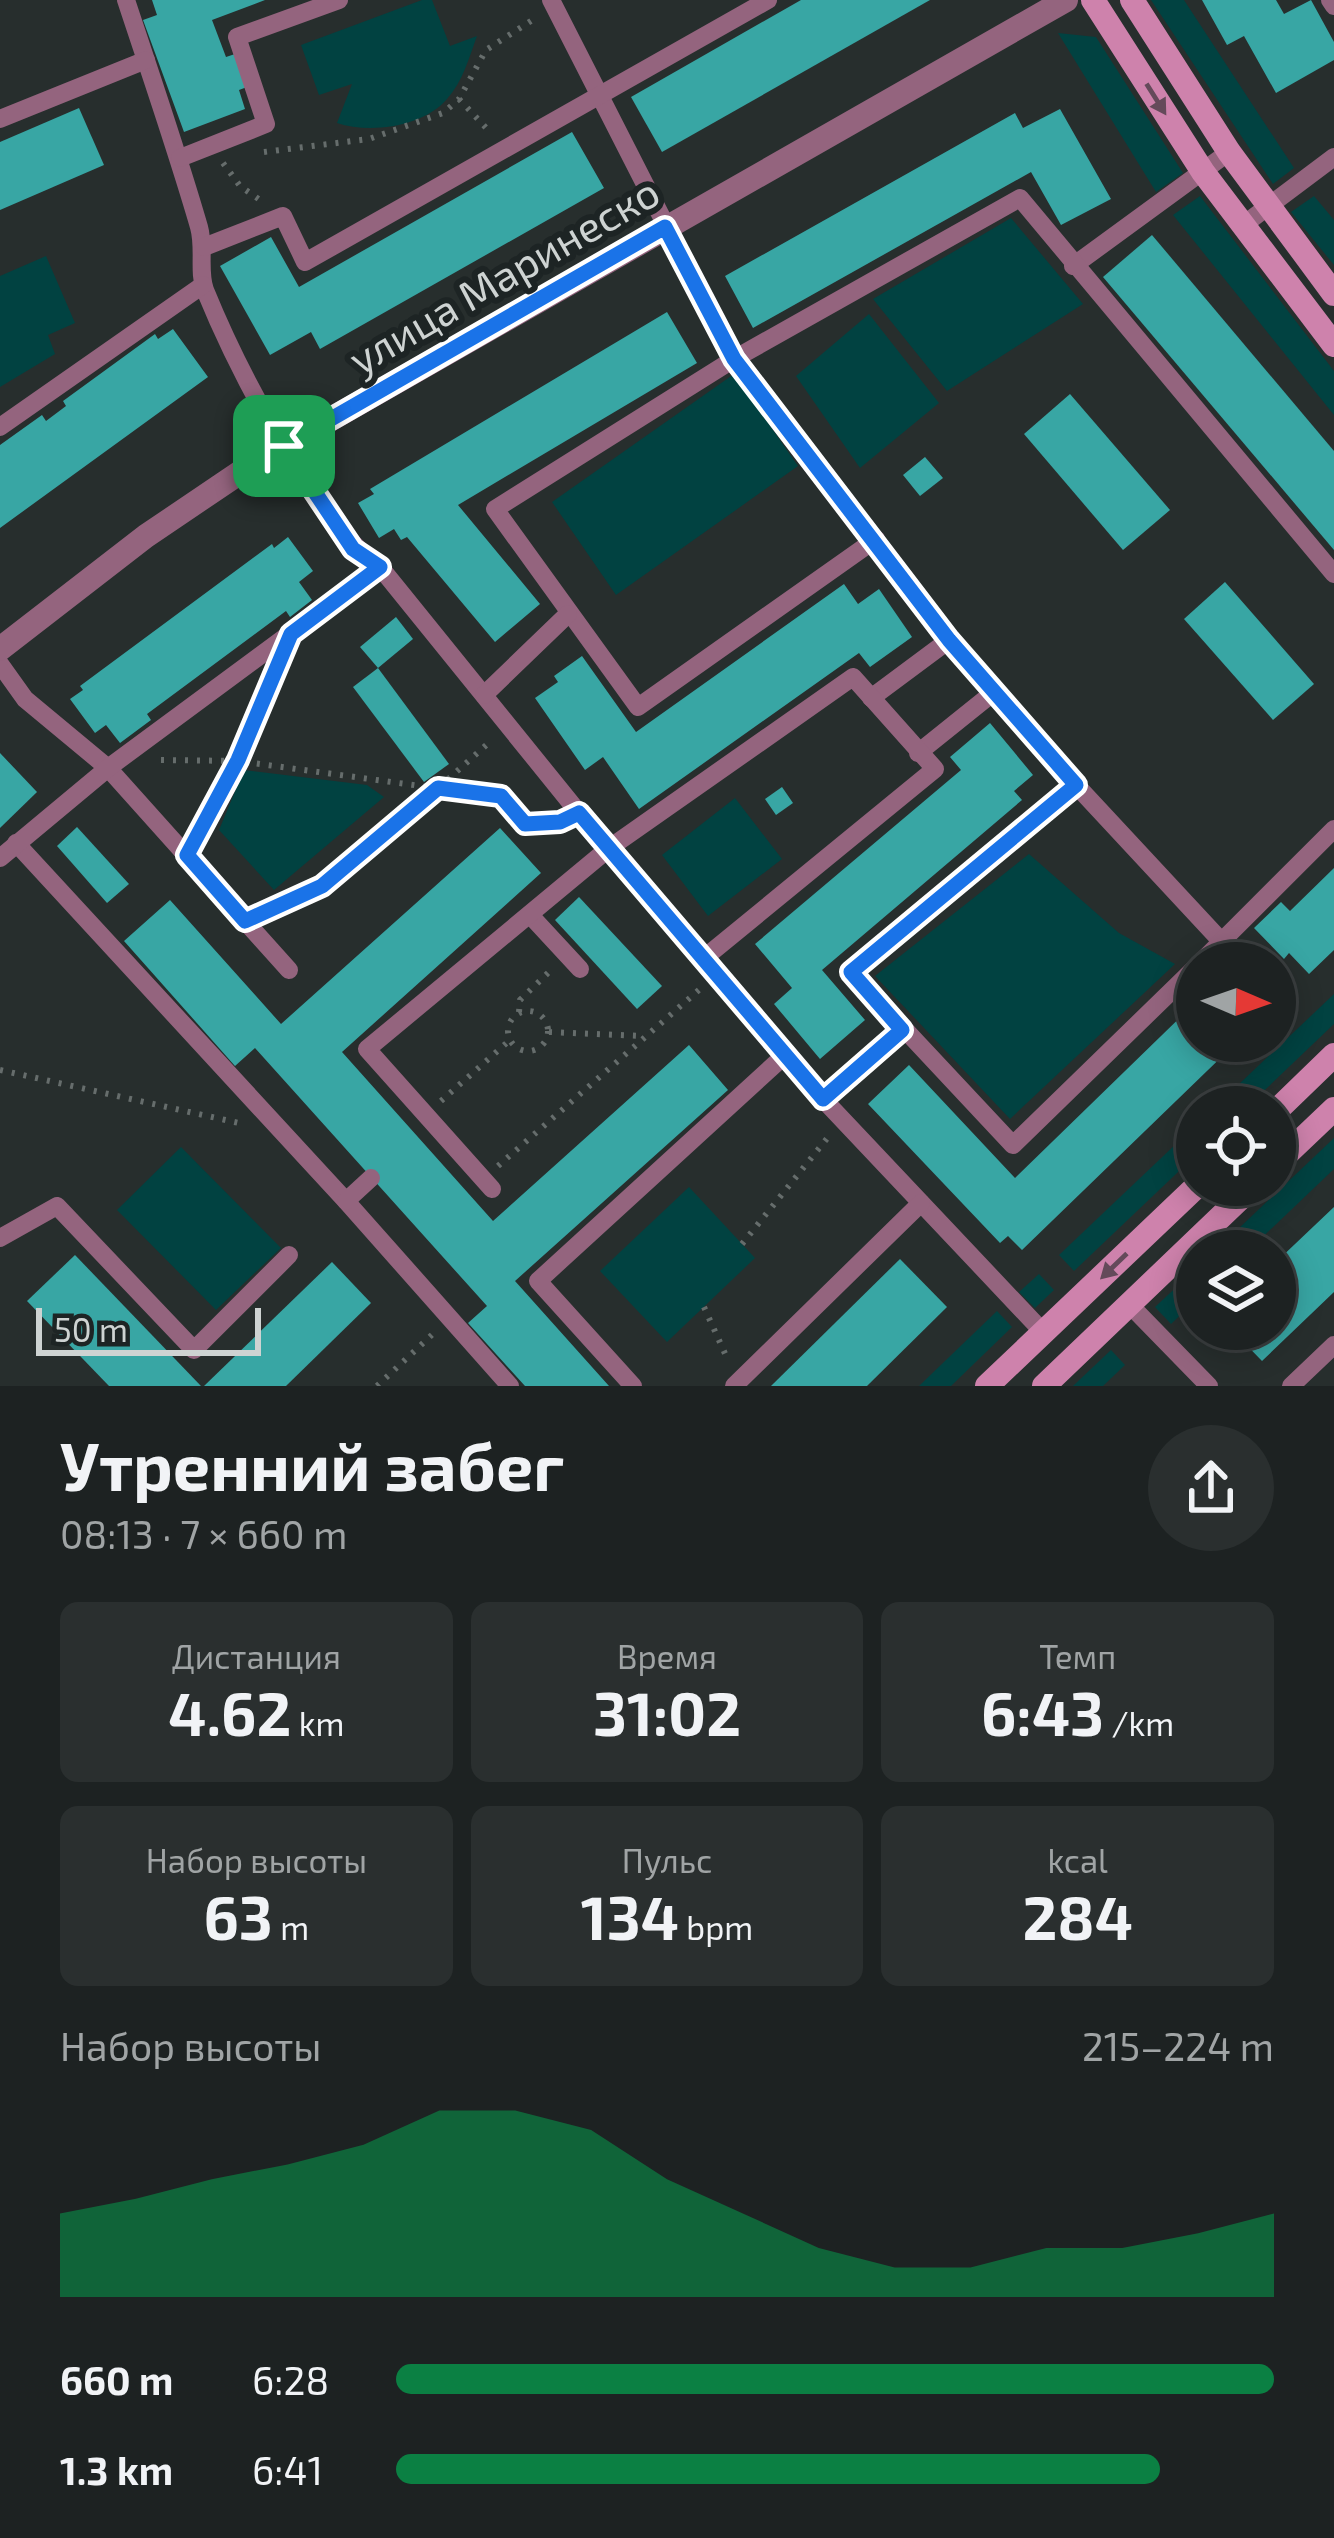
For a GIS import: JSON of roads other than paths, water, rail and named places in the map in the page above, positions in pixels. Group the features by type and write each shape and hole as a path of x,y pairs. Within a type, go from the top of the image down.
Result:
{"street":[{"name":"улица Маринеско","path":"0,649 146,536 284,446 1066,0"},
{"path":"1094,0 1203,172 1334,345"},
{"path":"1132,0 1229,152 1334,294"},
{"path":"1296,1092 1334,1055"},
{"path":"1296,1145 1334,1109"},
{"path":"987,1386 1176,1206"},
{"path":"1044,1386 1232,1206"}],"lane":[{"path":"126,0 180,158 204,247 202,284 284,446 353,549 380,567 608,849 823,1099 1043,1332"},
{"path":"180,158 266,124 237,37 339,0"},
{"path":"204,247 283,216 304,262 768,0"},
{"path":"553,4 734,359 949,640 1222,942 1334,829"},
{"path":"0,119 146,60"},
{"path":"1073,266 1229,152"},
{"path":"1242,226 1334,157"},
{"path":"875,539 638,707 495,509 734,359 1020,198 1334,574"},
{"path":"0,427 202,284"},
{"path":"0,858 114,764 380,567"},
{"path":"484,695 568,614"},
{"path":"872,698 949,640"},
{"path":"0,664 25,699 114,764 289,970"},
{"path":"488,1184 424,1124 367,1049 608,849 853,677 935,770 710,967"},
{"path":"918,753 994,692"},
{"path":"1076,785 851,972 1013,1145 1176,987"},
{"path":"16,843 510,1386"},
{"path":"530,915 573,962"},
{"path":"823,1099 902,1030"},
{"path":"633,1386 538,1281 785,1055"},
{"path":"346,1201 371,1178"},
{"path":"736,1384 921,1203"},
{"path":"0,1238 57,1206 194,1350 289,1255"},
{"path":"1129,1304 1209,1386"},
{"path":"1291,1386 1334,1345"}]}
